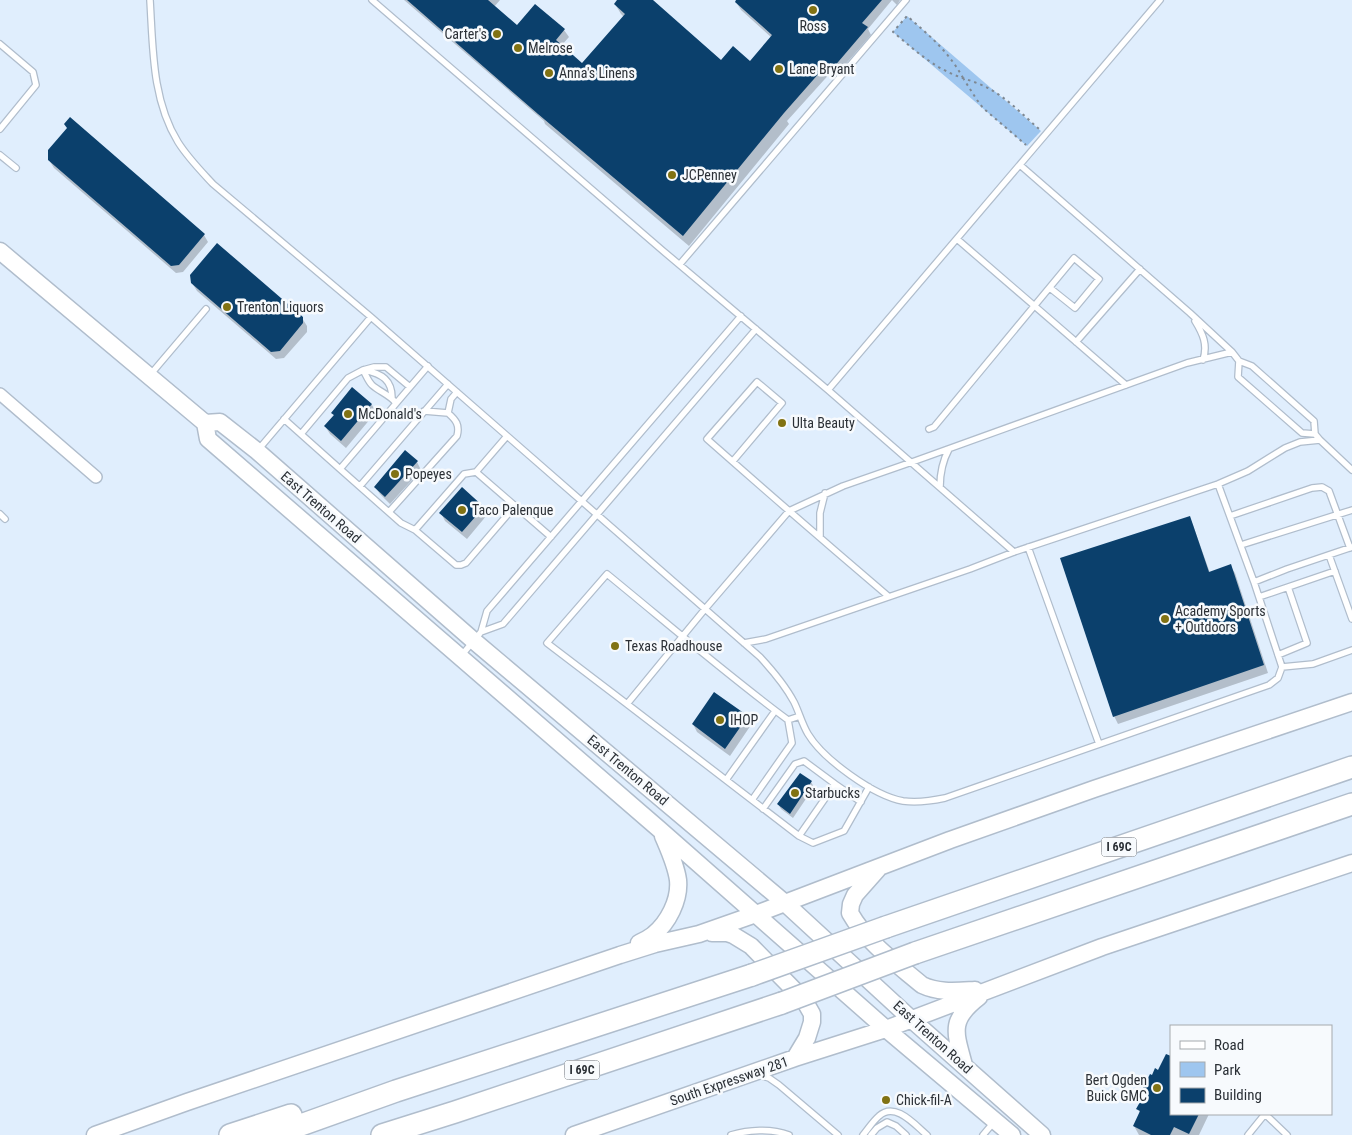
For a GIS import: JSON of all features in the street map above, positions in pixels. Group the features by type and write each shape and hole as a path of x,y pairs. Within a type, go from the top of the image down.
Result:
{"highway":[{"name":"I 69C","path":"273,1135 396,1090 752,975 1352,767"},
{"name":"I 69C","path":"382,1135 782,1003 915,953 1352,804"},
{"path":"1305,821 1352,814"},
{"path":"230,1135 340,1098 396,1090"},
{"path":"399,1135 455,1112"}],"main road":[{"name":"East Trenton Road","path":"0,250 205,424 208,438 886,1029 1012,1135"},
{"name":"East Trenton Road","path":"205,424 220,422 478,636 785,903 1042,1135"},
{"path":"95,1135 620,955 654,944 699,934 880,866 1085,793 1352,702"},
{"path":"620,955 653,935 668,917 676,900 678,881 676,869 659,830"},
{"name":"South Expressway 281","path":"574,1135 795,1058 886,1029 1102,946 1352,863"},
{"path":"880,866 855,895 850,913 875,946 922,985 931,989 949,991 990,989"},
{"path":"699,934 727,933 741,939 751,946 804,1000 812,1014 812,1022 807,1038 795,1058"},
{"path":"964,1065 956,1035 958,1018 967,1006 990,989"}],"street":[{"path":"0,394 96,477"}],"lane":[{"path":"150,0 155,80 162,107 171,129 188,156 213,184 372,317 744,643 776,673 794,702 808,734 826,756 842,770 881,794 915,802 937,800 1269,685 1278,678 1282,667 1254,582 1218,484"},
{"path":"372,0 912,462 1014,552"},
{"path":"680,264 906,0"},
{"path":"828,390 1160,0"},
{"path":"0,44 33,72 36,85 0,129"},
{"path":"0,155 16,168"},
{"path":"1020,165 1190,313 1232,352 1239,361 1252,366 1314,421 1315,434 1352,470"},
{"path":"957,239 1126,385"},
{"path":"929,429 934,427 1074,258 1099,279 1075,308 1050,288"},
{"path":"1076,342 1140,269"},
{"path":"149,376 206,309"},
{"path":"1190,313 1200,330 1205,344 1206,352 1203,360"},
{"path":"460,656 478,636 487,611 741,316"},
{"path":"257,451 372,317"},
{"path":"478,636 503,624 756,329"},
{"path":"628,704 705,609 789,511 843,486 1187,363 1232,352"},
{"path":"1239,361 1238,378 1302,433 1315,434"},
{"path":"340,469 394,400 410,387 428,366"},
{"path":"301,434 348,378 363,370 386,367 410,387"},
{"path":"363,370 371,383 394,400"},
{"path":"363,370 382,376 392,389 394,400"},
{"path":"732,462 782,403 757,382 708,439 732,462 888,596"},
{"path":"360,486 448,384"},
{"path":"448,413 451,399 457,392"},
{"path":"389,512 457,436 459,430 457,421 448,413 424,411"},
{"path":"284,418 401,523 415,530 456,565 461,566 466,563 516,506"},
{"path":"415,530 464,474 476,472 507,436"},
{"path":"744,643 766,639 1028,547 1218,484 1248,471 1285,448 1300,442 1320,440"},
{"path":"940,487 941,467 949,449"},
{"path":"476,472 551,537"},
{"path":"1230,516 1312,488 1322,487 1328,491 1351,547 1254,582"},
{"path":"820,537 820,513 825,494"},
{"path":"1241,546 1352,510"},
{"path":"0,514 5,518"},
{"path":"1028,547 1099,744"},
{"path":"1329,555 1352,619"},
{"path":"1259,597 1335,570"},
{"path":"752,800 792,743 788,720 607,574 547,643 799,836 813,842 844,831 869,787"},
{"path":"1278,655 1307,643 1288,587"},
{"path":"1282,667 1312,664 1352,650"},
{"path":"726,780 775,711"},
{"path":"788,720 800,716"},
{"path":"763,809 795,764 804,761 861,802"},
{"path":"799,836 835,784"},
{"path":"752,1073 769,1078 838,1135"},
{"path":"864,1135 878,1116 884,1112 894,1111 902,1114 927,1135"},
{"path":"1248,1135 1264,1115"},
{"path":"1266,1115 1287,1135"},
{"path":"983,1135 996,1121"},
{"path":"871,1135 877,1128 887,1122 896,1126 906,1135"},
{"path":"731,1135 756,1131 782,1132 789,1135"}],"path":[{"path":"1028,146 983,108 976,100 963,78 953,61 938,44 907,16 893,32 934,65 963,78 980,84 996,93 1041,130"}],"green space":[{"path":"907,16 1041,131 1027,146 893,32"}],"building":[{"name":"JCPenney","path":"407,0 488,0 517,25 535,4 565,29 556,40 582,63 625,14 614,4 617,0 653,0 721,60 733,46 750,61 772,35 735,2 736,0 882,0 862,23 868,27 833,68 828,63 784,113 683,236 538,114"},
{"path":"70,117 205,234 179,265 171,266 48,160 48,150 67,128 64,124"},
{"path":"217,243 303,317 303,323 280,351 271,352 191,283 190,275"},
{"name":"McDonald's","path":"352,387 372,404 341,441 324,426 334,415 331,413"},
{"name":"Popeyes","path":"405,450 418,461 385,497 374,487"},
{"name":"Taco Palenque","path":"462,487 484,507 462,532 439,513"},
{"name":"Academy Sports + Outdoors","path":"1190,516 1209,572 1231,564 1264,665 1113,717 1060,558"},
{"name":"IHOP","path":"714,692 748,716 725,749 692,724"},
{"name":"Starbucks","path":"800,773 812,781 790,814 777,804"},
{"name":"Bert Ogden Buick GMC","path":"1166,1054 1170,1056 1170,1115 1198,1115 1189,1134 1174,1127 1170,1135 1151,1135 1133,1126 1140,1111 1136,1109 1140,1102 1137,1100 1150,1074 1152,1075 1155,1068 1158,1070"}],"place":[{"name":"Ross","path":"813,10"},
{"name":"Carter's","path":"497,34"},
{"name":"Melrose","path":"518,48"},
{"name":"Lane Bryant","path":"779,69"},
{"name":"Anna's Linens","path":"549,73"},
{"name":"JCPenney","path":"672,175"},
{"name":"Trenton Liquors","path":"227,307"},
{"name":"McDonald's","path":"348,414"},
{"name":"Ulta Beauty","path":"782,423"},
{"name":"Popeyes","path":"395,474"},
{"name":"Taco Palenque","path":"462,510"},
{"name":"Academy Sports + Outdoors","path":"1165,619"},
{"name":"Texas Roadhouse","path":"615,646"},
{"name":"IHOP","path":"720,720"},
{"name":"Starbucks","path":"795,793"},
{"name":"Bert Ogden Buick GMC","path":"1157,1088"},
{"name":"Chick-fil-A","path":"886,1100"}]}
